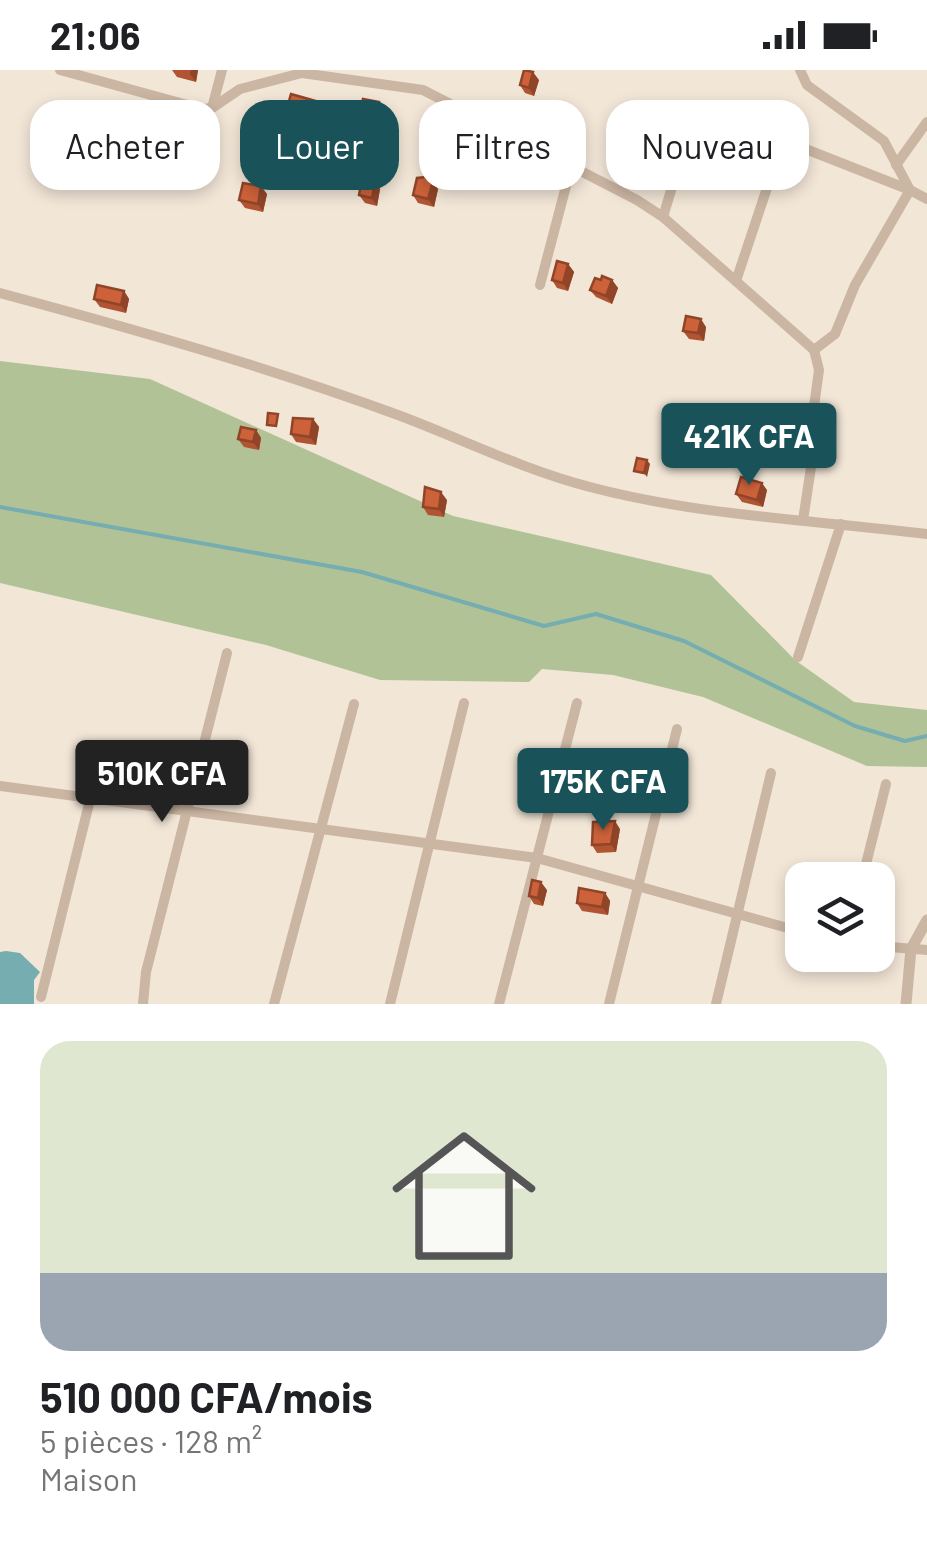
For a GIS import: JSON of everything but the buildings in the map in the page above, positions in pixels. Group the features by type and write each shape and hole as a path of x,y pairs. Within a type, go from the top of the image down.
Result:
{"street":[{"path":"60,70 94,74 174,100"},
{"path":"214,100 222,70"},
{"path":"800,70 807,85 884,141 910,190"},
{"path":"220,103 240,89 302,72 423,90 442,100"},
{"path":"896,165 927,122"},
{"path":"809,150 927,199"},
{"path":"586,174 663,217 814,350 819,370 803,520"},
{"path":"540,285 565,190"},
{"path":"663,217 672,190"},
{"path":"736,281 766,190"},
{"path":"814,350 835,334 856,284 910,190"},
{"path":"0,293 132,329 396,415 589,487 732,514 927,534"},
{"path":"798,657 841,524"},
{"path":"142,1004 146,972 227,654"},
{"path":"390,1004 464,703"},
{"path":"274,1004 354,704"},
{"path":"500,1004 577,704"},
{"path":"609,1004 676,730"},
{"path":"716,1004 772,773"},
{"path":"866,862 886,784"},
{"path":"0,786 537,858 785,927"},
{"path":"41,997 90,800"},
{"path":"906,1004 911,949 927,920"},
{"path":"895,948 927,950"}],"green space":[{"path":"0,361 150,379 453,516 711,575 795,660 854,702 927,710 927,767 867,766 703,697 613,675 542,669 529,682 380,680 266,645 0,583"}],"water":[{"path":"0,952 20,953 40,972 34,980 34,1004 0,1004"}],"waterway":[{"path":"0,507 362,572 544,626 596,614 684,641 855,726 905,741 927,736"}]}
